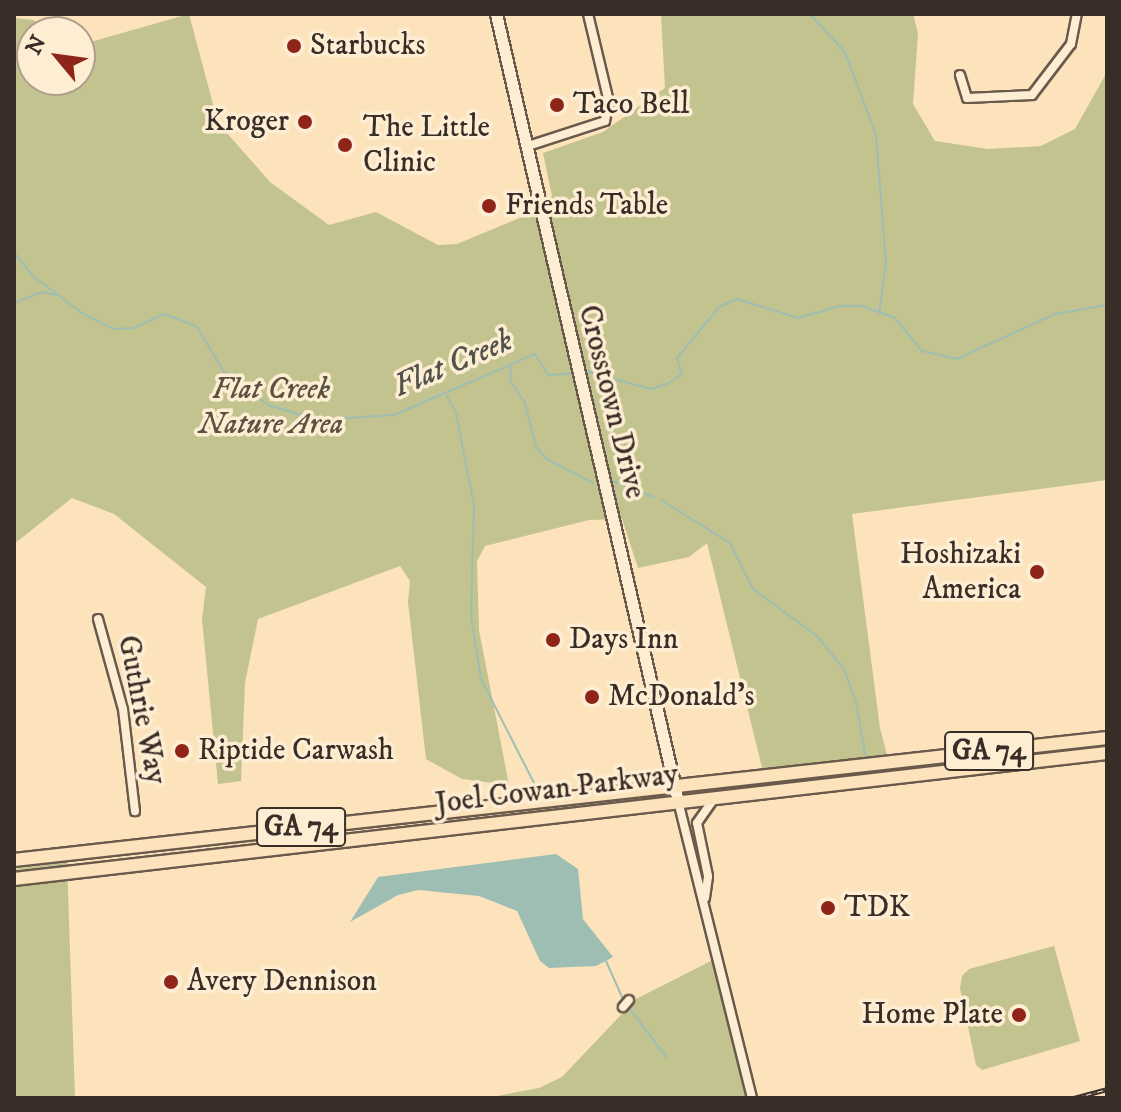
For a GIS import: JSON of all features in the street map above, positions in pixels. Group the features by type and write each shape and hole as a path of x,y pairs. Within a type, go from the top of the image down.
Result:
{"main road":[{"name":"Joel Cowan Parkway","path":"14,860 1107,738"},
{"name":"Joel Cowan Parkway","path":"14,879 1107,753"}],"street":[{"name":"Crosstown Drive","path":"496,14 678,801"},
{"path":"528,146 605,121 609,102 588,14"},
{"path":"960,75 967,98 1032,95 1071,44 1077,14"},
{"name":"Guthrie Way","path":"98,619 123,709 135,811"},
{"path":"704,903 708,876 697,823 699,813 716,797"},
{"path":"678,801 752,1098"}],"green space":[{"name":"Flat Creek Nature Area","path":"189,14 218,123 270,182 329,225 376,212 438,245 457,244 529,214 552,196 543,153 603,132 665,88 661,14 913,14 918,33 913,104 935,141 988,149 1041,146 1075,129 1107,72 1107,480 852,514 880,728 891,770 766,784 707,543 689,557 638,568 622,519 589,520 485,546 477,561 479,630 509,785 462,779 426,759 408,602 410,581 400,566 258,619 245,683 241,781 218,784 202,619 206,587 114,514 72,498 14,544 14,18 16,96 96,96 96,40"},
{"path":"67,862 75,1098 14,1098 14,869"},
{"name":"Home Plate","path":"1054,946 1080,1041 982,1070 976,1065 960,988 962,976 969,969"},
{"path":"715,959 749,1098 486,1098 539,1088 562,1077 636,999"}],"water":[{"path":"556,854 578,869 583,919 613,957 596,966 549,968 540,961 517,911 479,896 418,890 398,895 350,922 378,877"}],"waterway":[{"path":"810,14 845,52 876,135 886,264 879,313"},
{"name":"Flat Creek","path":"14,252 33,276 82,313 114,329 133,328 165,314 197,327 224,372 268,405 297,414 332,419 394,415 535,354 548,375 570,374"},
{"name":"Flat Creek","path":"14,303 41,292 58,295"},
{"name":"Flat Creek","path":"585,371 651,389 669,383 682,374 677,358 719,307 737,299 798,318 840,306 861,306 895,318 922,351 957,359 1055,314 1107,305"},
{"path":"511,367 510,380 525,403 536,447 547,459 593,483"},
{"path":"447,396 456,413 474,506 471,616 481,679 535,785"},
{"path":"613,481 654,497"},
{"path":"661,500 730,543 753,589 817,636 844,669 856,702 865,754"},
{"path":"606,961 623,999"},
{"path":"627,1005 667,1058"}],"railway":[{"path":"1074,1098 1107,1089"}],"place":[{"name":"Starbucks","path":"294,46"},
{"name":"Taco Bell","path":"557,105"},
{"name":"Kroger","path":"305,122"},
{"name":"The Little Clinic","path":"345,145"},
{"name":"Friends Table","path":"489,206"},
{"name":"Hoshizaki America","path":"1037,572"},
{"name":"Days Inn","path":"553,640"},
{"name":"McDonald's","path":"592,697"},
{"name":"Riptide Carwash","path":"182,751"},
{"name":"TDK","path":"828,908"},
{"name":"Avery Dennison","path":"171,982"},
{"name":"Home Plate","path":"1019,1015"}]}
